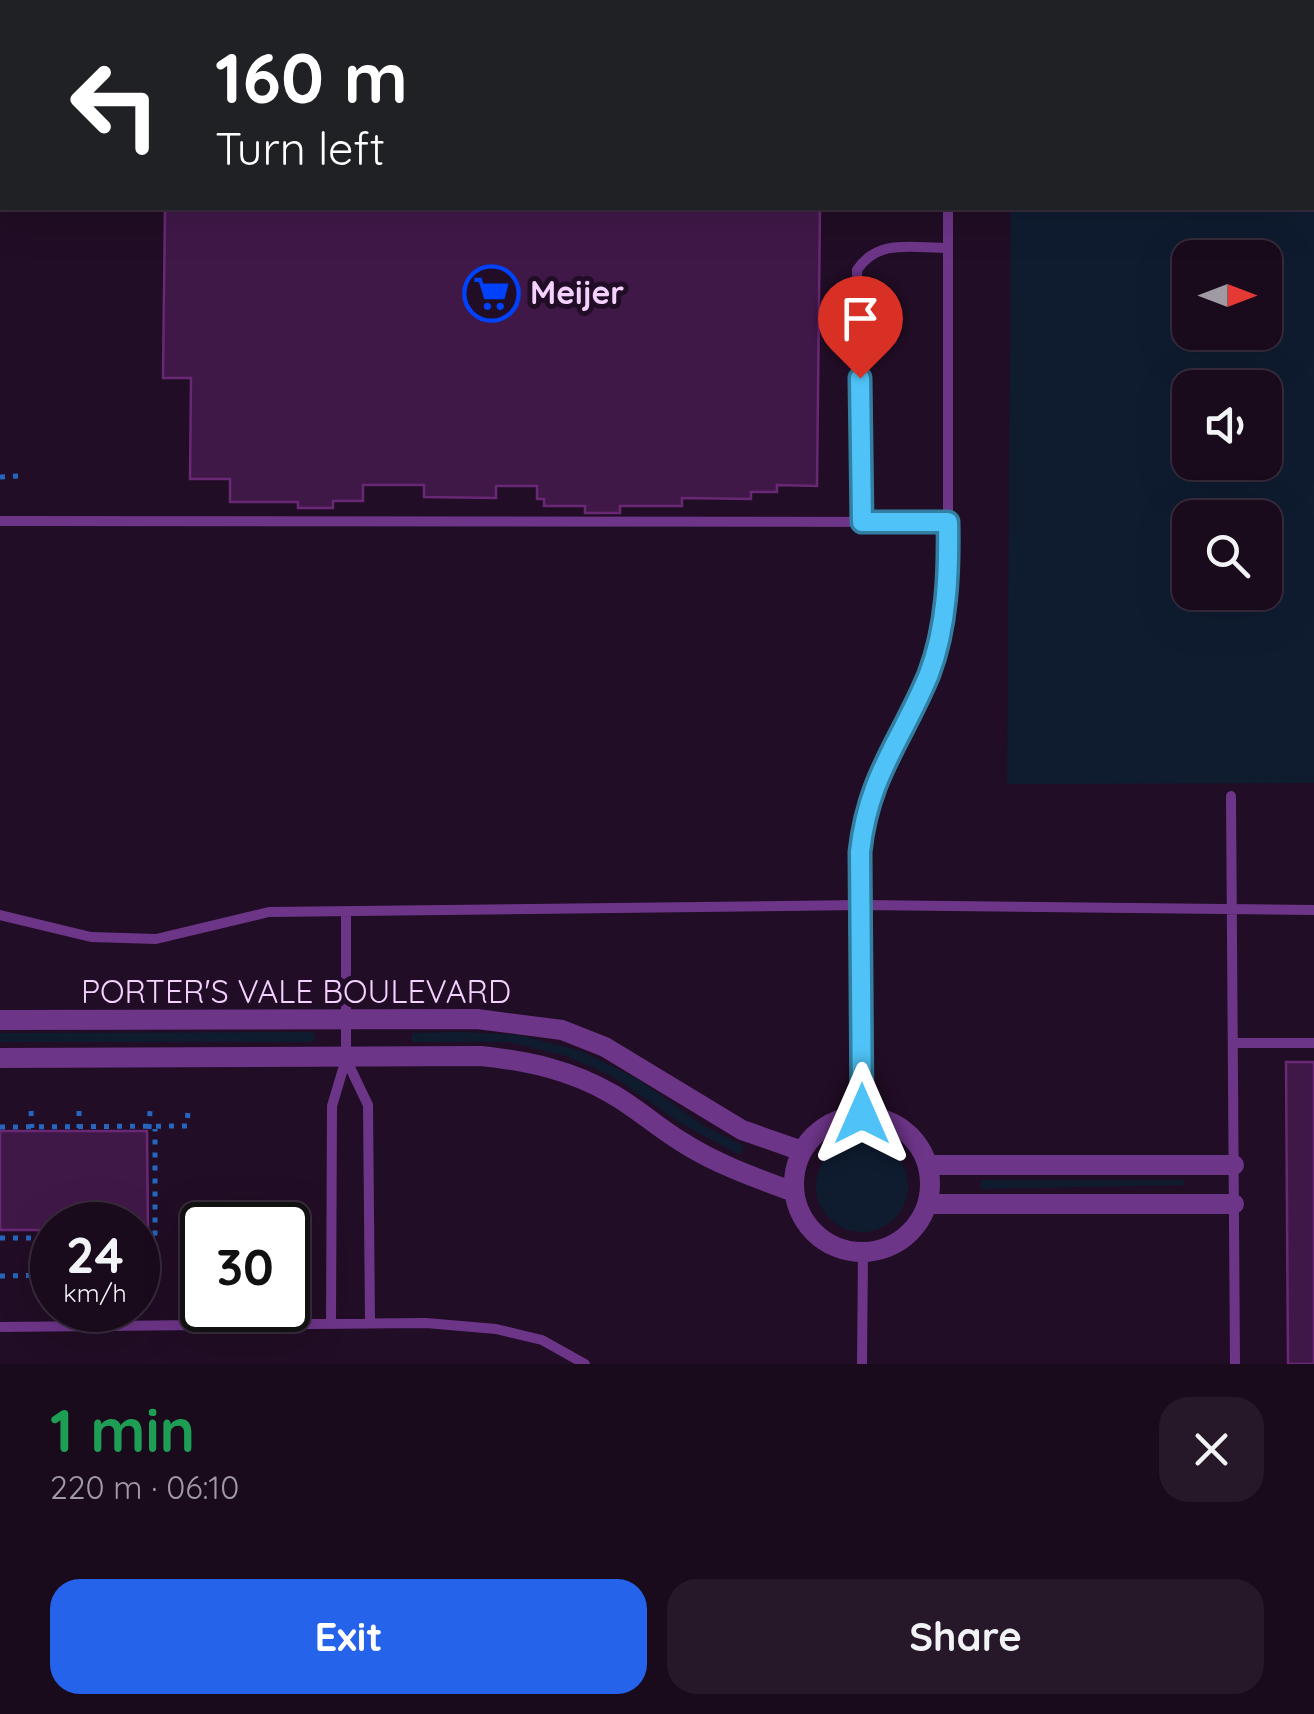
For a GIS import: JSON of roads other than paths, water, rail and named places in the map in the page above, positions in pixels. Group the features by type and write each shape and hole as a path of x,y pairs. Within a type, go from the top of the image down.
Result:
{"street":[{"path":"862,1114 864,819 871,793 934,657 949,568 948,522"},
{"name":"PORTER'S VALE BOULEVARD","path":"0,1020 477,1018 562,1030 605,1047 742,1130 802,1151"},
{"name":"PORTER'S VALE BOULEVARD","path":"0,1058 481,1056 556,1068 614,1095 683,1143 739,1172 794,1192"},
{"path":"862,1114 889,1120 909,1133 929,1166 931,1180 928,1204 920,1221 886,1249 863,1253 837,1248 816,1236 801,1215 794,1192 794,1174 802,1151 824,1126 862,1114"},
{"path":"929,1166 1234,1164"},
{"path":"928,1204 1234,1204"}],"lane":[{"path":"0,521 948,522 948,210"},
{"path":"862,522 858,270 866,257 880,248 948,248"},
{"path":"1231,796 1235,1364"},
{"path":"0,914 91,937 156,939 269,912 861,905 1314,910"},
{"path":"331,1323 332,1106 346,1058 346,912"},
{"path":"1233,1043 1314,1042"},
{"path":"346,1058 368,1105 370,1323"},
{"path":"862,1364 863,1253"},
{"path":"0,1327 426,1323 496,1329 542,1340 585,1364"}],"place":[{"name":"Meijer","path":"491,293"}]}
